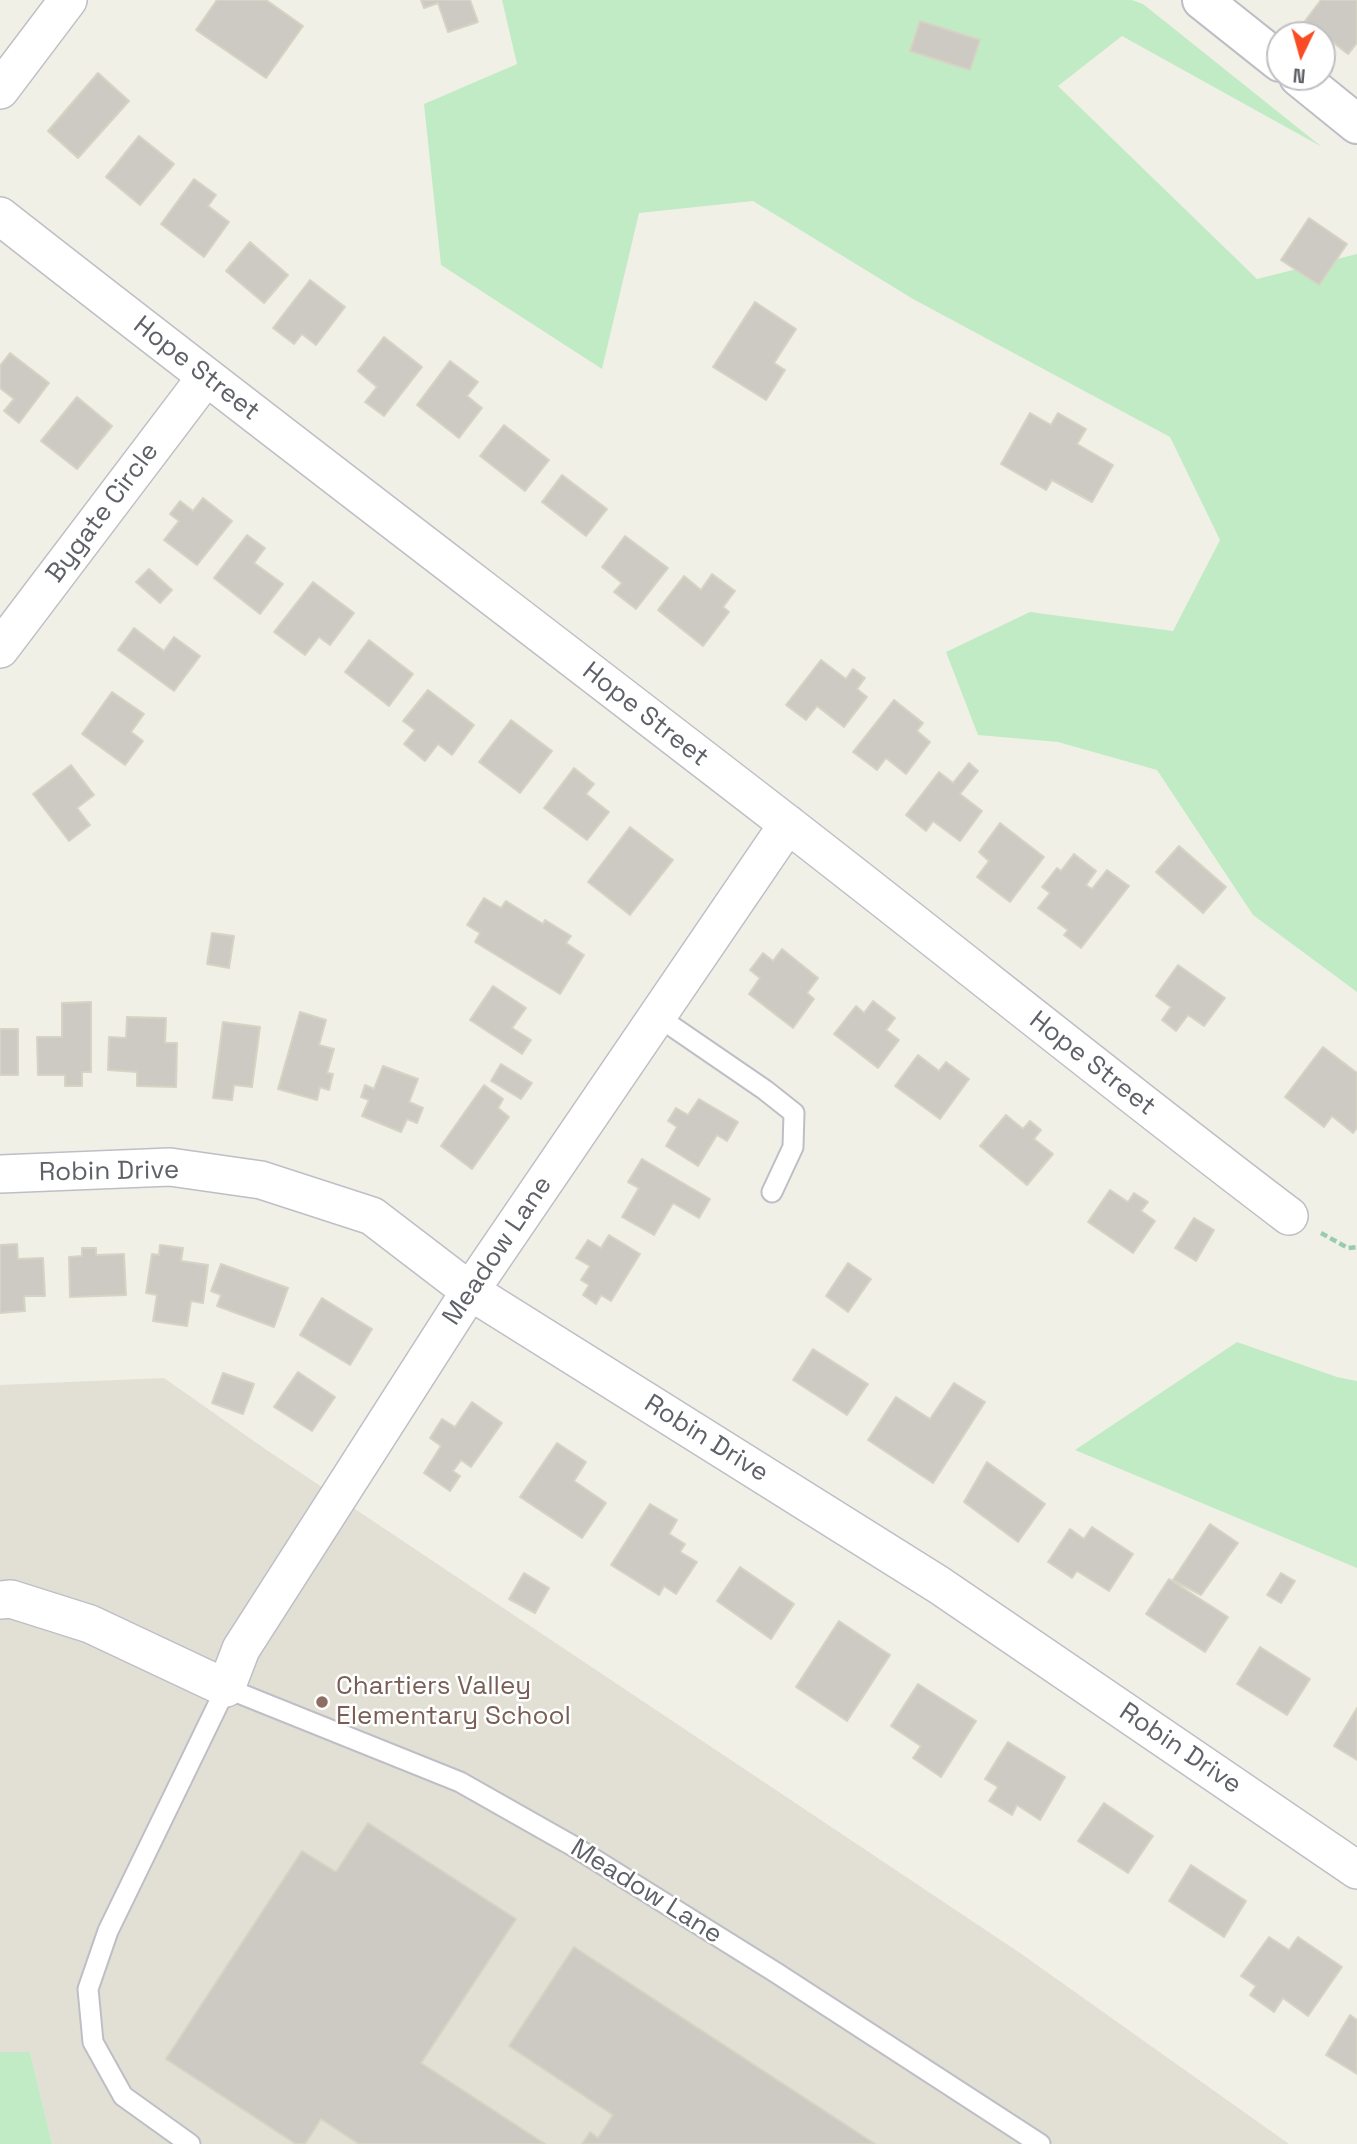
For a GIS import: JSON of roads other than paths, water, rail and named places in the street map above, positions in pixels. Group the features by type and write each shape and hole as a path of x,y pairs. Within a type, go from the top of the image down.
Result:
{"main road":[{"path":"1202,0 1266,51"},
{"path":"1316,91 1357,124"}],"street":[{"path":"0,90 68,0"},
{"name":"Hope Street","path":"0,216 788,824 1151,1111 1290,1216"},
{"name":"Bygate Circle","path":"0,649 206,377"},
{"name":"Meadow Lane","path":"226,1688 241,1649 470,1291 788,824"},
{"name":"Robin Drive","path":"0,1174 170,1167 261,1180 372,1216 470,1291 939,1585 1357,1870"},
{"path":"0,1600 11,1599 90,1624 226,1688"}],"lane":[{"path":"657,1016 765,1090 794,1114 793,1147 772,1192"},
{"name":"Meadow Lane","path":"190,2144 123,2096 93,2042 88,1989 108,1931 226,1688 460,1782 573,1846 775,1972 1040,2144"}],"place":[{"name":"Chartiers Valley Elementary School","path":"322,1702"}]}
